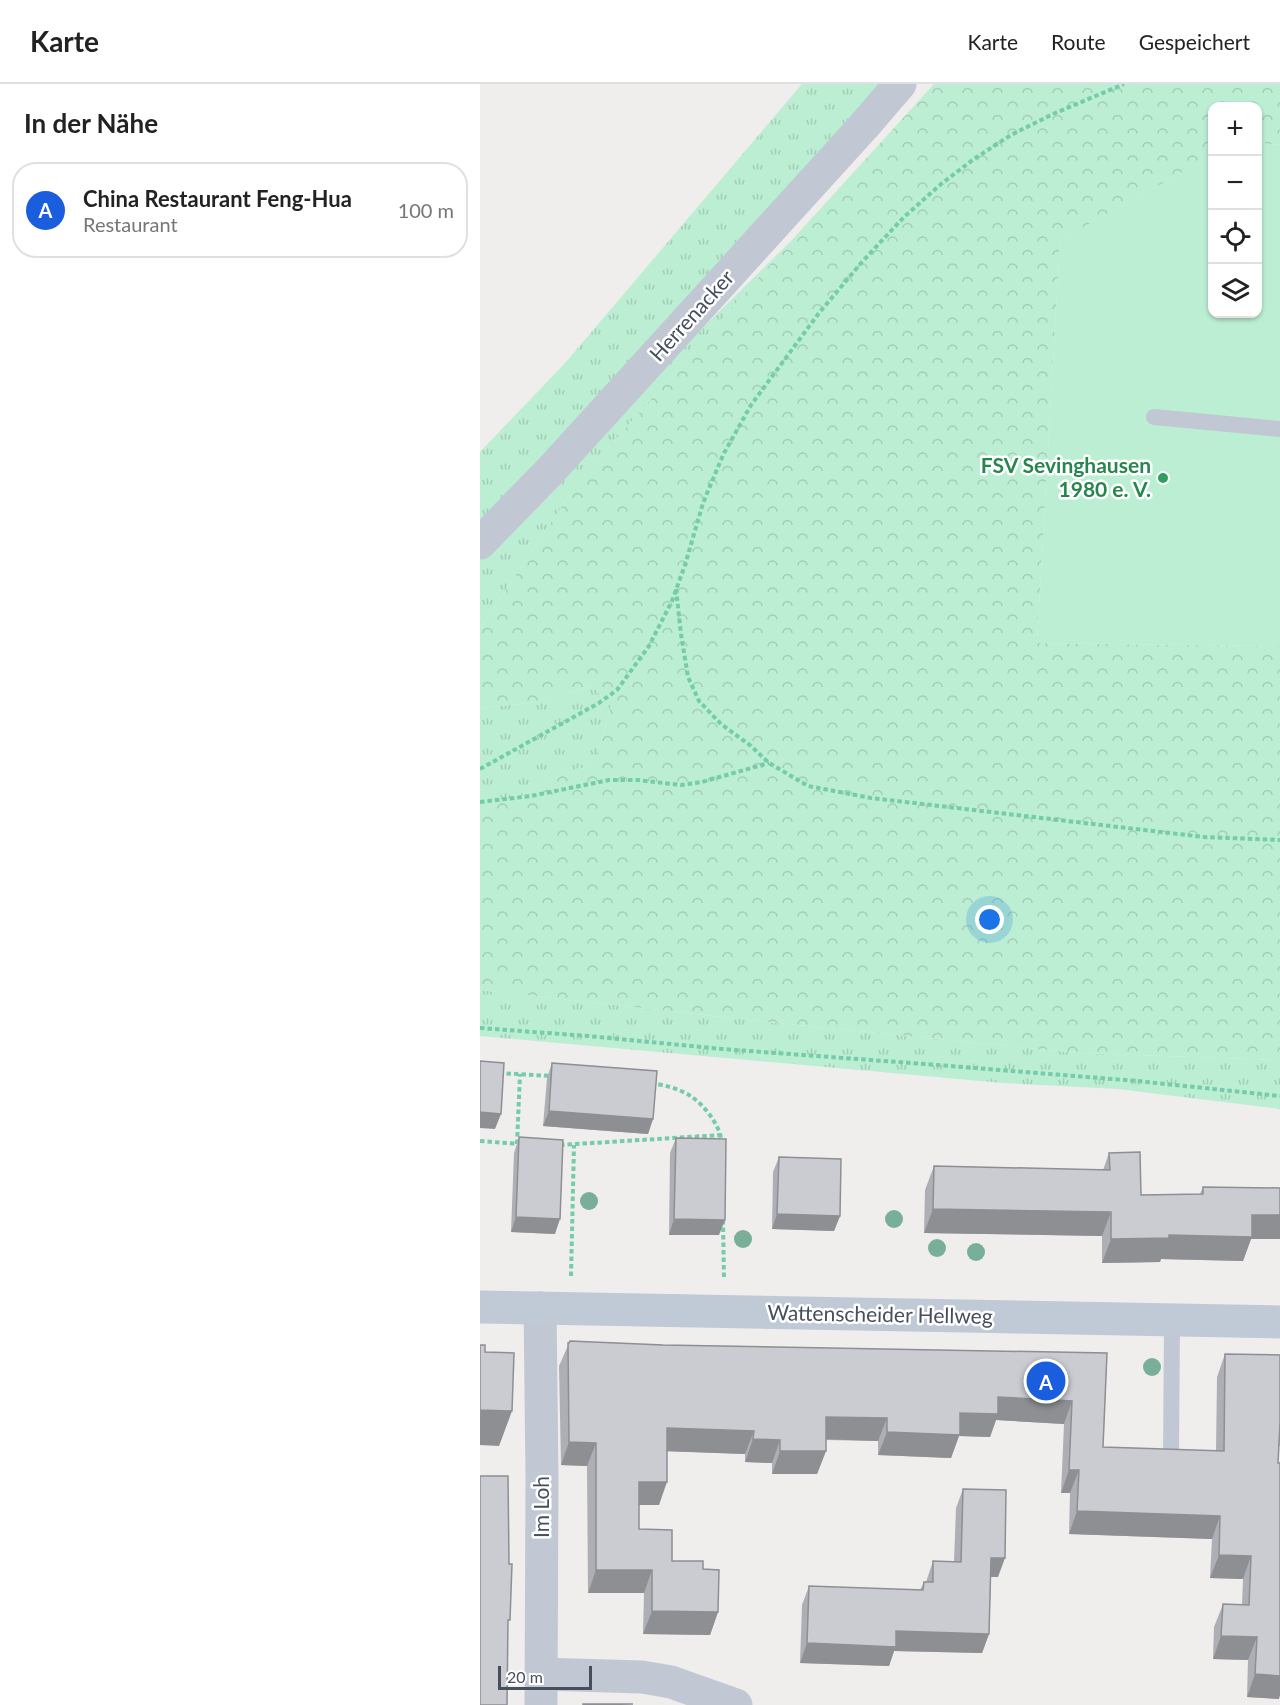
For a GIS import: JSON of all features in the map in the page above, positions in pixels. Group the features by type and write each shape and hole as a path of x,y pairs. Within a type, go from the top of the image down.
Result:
{"main road":[{"name":"Wattenscheider Hellweg","path":"480,1307 1280,1322"}],"street":[{"name":"Herrenacker","path":"480,543 552,469 900,84"},
{"name":"Im Loh","path":"541,1690 555,1308"},
{"path":"541,1690 642,1677 671,1683 736,1705"}],"lane":[{"path":"1154,417 1280,429"},
{"path":"1171,1459 1172,1320"}],"path":[{"path":"480,769 599,703 617,690 649,646 672,601 703,503 723,455 751,405 819,314 862,262 904,217 941,184 1011,135 1053,114 1124,84"},
{"path":"676,588 688,677 699,701 721,724 751,746 769,763 808,786 871,798 1204,837 1280,840"},
{"path":"480,802 531,796 609,780 637,780 681,785 702,782 769,763"},
{"path":"480,1028 1137,1081 1280,1096"},
{"path":"490,1072 554,1076"},
{"path":"517,1144 520,1074"},
{"path":"643,1082 658,1084 691,1096 715,1123 722,1135 722,1147"},
{"path":"551,1144 574,1145 722,1135"},
{"path":"480,1141 528,1144"},
{"path":"555,1308 574,1145"},
{"path":"723,1218 725,1312"}],"green space":[{"path":"802,84 891,84 480,534 480,452 566,362"},
{"path":"934,84 1280,84 1280,145 1262,143 1262,102 1208,102 1208,158 1060,240 1037,643 1280,646 1280,1060 1079,1053 480,990 480,811 593,762 602,740 611,706 592,686 530,703 480,708 480,629 578,482 791,241"},
{"name":"FSV Sevinghausen 1980 e. V.","path":"1262,143 1280,145 1280,646 1037,643 1060,240 1208,158 1208,318 1262,318"},
{"path":"791,241 578,482 480,629 480,554 667,363"},
{"path":"592,686 611,706 602,740 593,762 480,811 480,708 530,703"},
{"path":"480,990 1079,1053 1280,1060 1280,1109 1118,1089 1003,1083 480,1036"}],"building":[{"path":"480,1061 504,1063 501,1114 480,1112"},
{"path":"552,1063 657,1071 653,1119 549,1111"},
{"path":"519,1137 563,1140 560,1219 516,1217"},
{"path":"676,1138 726,1139 725,1220 674,1219"},
{"path":"1140,1152 1141,1195 1203,1194 1203,1187 1280,1188 1280,1215 1252,1215 1252,1237 1169,1235 1169,1238 1111,1239 1111,1212 933,1209 934,1166 1110,1170 1109,1153"},
{"path":"779,1157 841,1159 840,1216 777,1214"},
{"path":"570,1341 663,1345 1107,1353 1103,1447 1224,1451 1225,1354 1280,1355 1278,1463 1280,1463 1280,1676 1255,1674 1257,1637 1221,1636 1223,1604 1249,1605 1251,1556 1219,1555 1220,1516 1077,1511 1079,1470 1069,1470 1072,1401 998,1397 998,1414 960,1413 960,1435 887,1432 887,1418 826,1417 826,1451 780,1451 780,1440 753,1439 754,1431 667,1428 667,1482 639,1482 639,1529 672,1530 672,1561 703,1561 703,1569 719,1570 718,1612 652,1611 652,1570 596,1570 596,1443 569,1442 568,1343"},
{"path":"480,1345 485,1345 485,1352 514,1353 512,1411 480,1410"},
{"path":"480,1476 508,1476 509,1564 512,1564 510,1620 508,1620 507,1705 480,1705"},
{"path":"963,1489 1006,1490 1005,1558 991,1558 989,1634 896,1631 896,1647 807,1643 809,1586 923,1590 924,1582 933,1582 933,1561 961,1562"},
{"path":"583,1704 633,1704 583,1705"}],"place":[{"name":"FSV Sevinghausen 1980 e. V.","path":"1163,478"},
{"name":"China Restaurant Feng-Hua","path":"1046,1381"}]}
